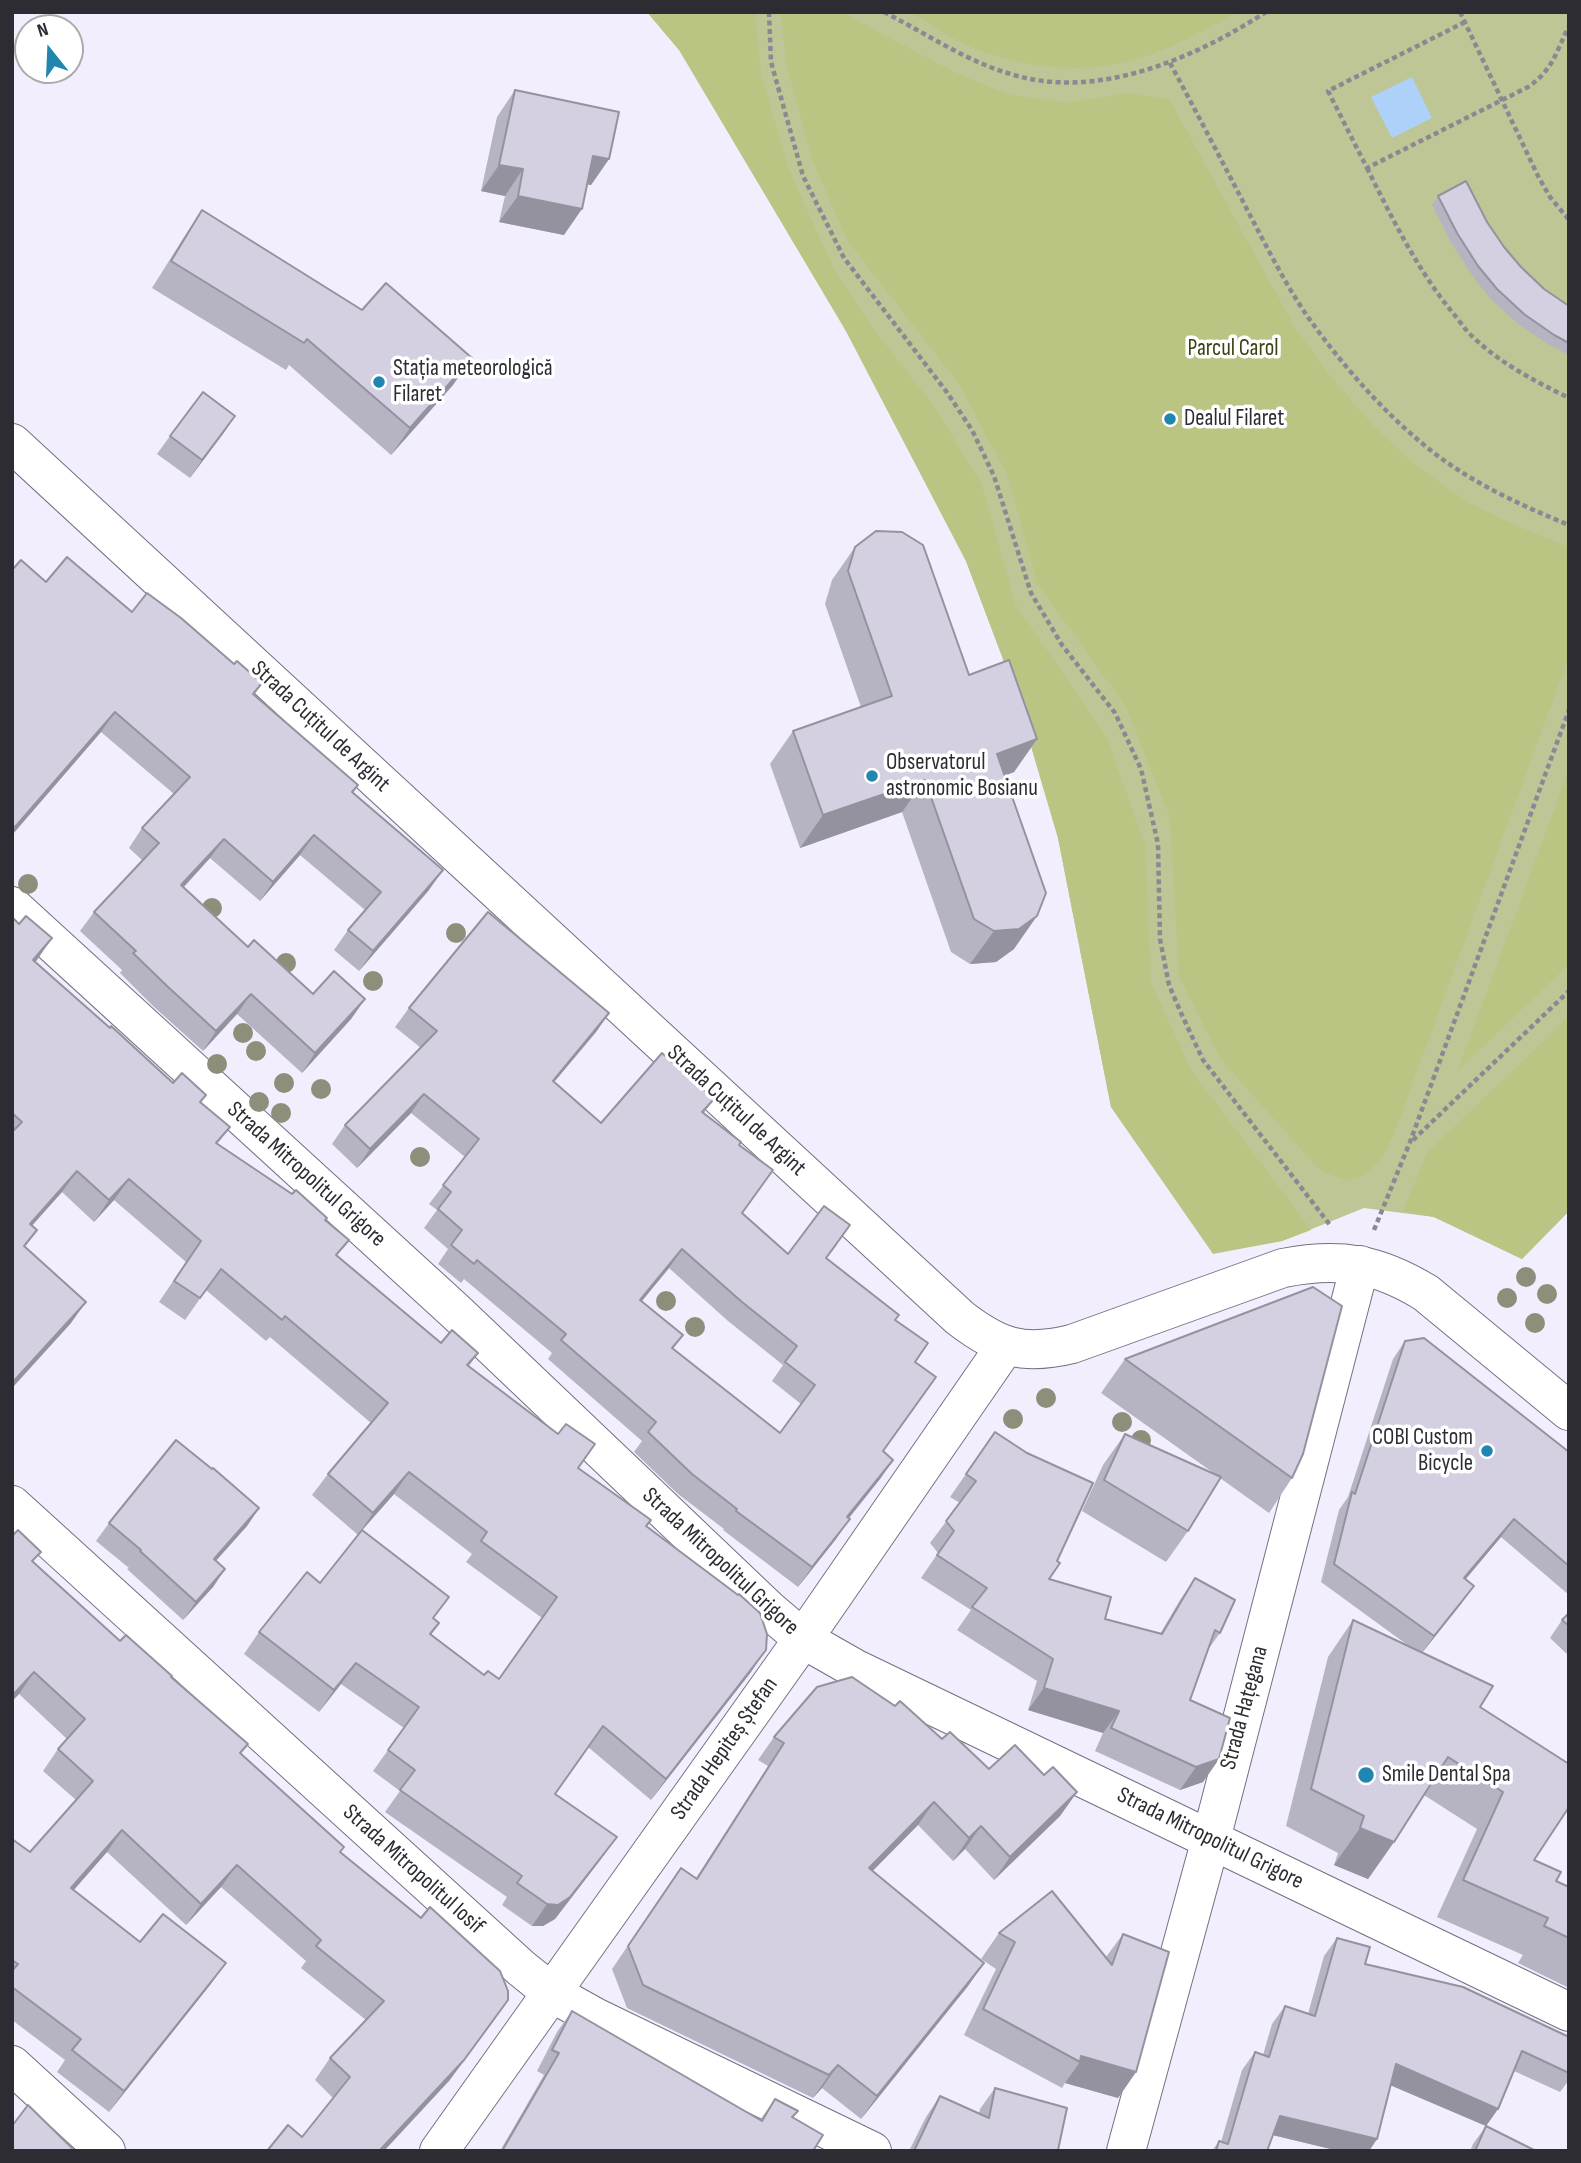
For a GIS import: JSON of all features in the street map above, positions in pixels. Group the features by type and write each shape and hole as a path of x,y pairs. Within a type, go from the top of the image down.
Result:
{"street":[{"name":"Strada Cuțitul de Argint","path":"12,443 960,1318 991,1340 1041,1350 1073,1344 1283,1268 1309,1263 1360,1265 1403,1278 1426,1293 1569,1411"},
{"name":"Strada Mitropolitul Grigore","path":"12,906 456,1312 769,1611 803,1639 854,1668 1569,2012"},
{"name":"Strada Hațegana","path":"1126,2151 1211,1839 1360,1265"},
{"name":"Strada Hepiteș Ștefan","path":"439,2151 803,1639 1006,1345"},
{"name":"Strada Mitropolitul Iosif","path":"12,1504 521,1968 552,1993 595,2017 872,2151"},
{"path":"12,2065 106,2151"}],"path":[{"path":"769,12 771,62 803,176 844,258 946,391 972,430 994,476 1031,593 1062,645 1115,713 1141,769 1158,844 1160,939 1169,985 1186,1025 1203,1060 1360,1265"},
{"path":"884,12 963,56 1012,75 1037,81 1079,82 1124,76 1170,63 1247,25 1266,12"},
{"path":"1460,12 1544,187 1569,220"},
{"path":"1465,22 1328,92 1418,263 1472,337 1530,379 1569,398"},
{"path":"1367,168 1528,87 1547,71 1569,26"},
{"path":"1170,63 1274,260 1309,319 1345,365 1389,415 1430,451 1481,484 1569,525"},
{"path":"1360,1265 1410,1142 1569,710"},
{"path":"1410,1142 1569,991"}],"green space":[{"name":"Parcul Carol","path":"647,12 1569,12 1569,1211 1522,1259 1434,1217 1364,1208 1282,1241 1213,1254 1111,1107 1058,838 1014,688 966,561 846,331 680,51"},
{"path":"647,12 755,12 761,74 788,168 832,265 873,329 933,405 982,485 1015,604 1107,738 1145,845 1151,983 1192,1072 1311,1230 1282,1241 1213,1253 1111,1107 1058,838 1014,688 966,561 846,331 679,50"},
{"path":"781,12 840,12 956,73 1007,94 1068,103 1127,93 1169,99 1295,328 1326,371 1375,428 1419,468 1469,503 1569,547 1569,656 1393,1136 1382,1158 1365,1175 1345,1180 1320,1170 1220,1058 1179,976 1170,817 1126,707 1038,584 1007,474 959,384 848,241 812,159 786,63"},
{"path":"910,12 1239,12 1152,54 1122,63 1082,68 1039,65 998,57 961,42"},
{"path":"1569,770 1569,964 1458,1070"},
{"path":"1569,1017 1569,1211 1522,1259 1434,1217 1403,1211 1427,1153"}],"water":[{"path":"1412,77 1432,118 1392,138 1371,97"}],"building":[{"path":"515,90 619,112 609,159 593,156 582,209 518,196 523,169 499,165"},
{"path":"1466,181 1487,222 1504,247 1544,289 1569,306 1569,343 1524,314 1497,289 1457,233 1438,196"},
{"path":"202,210 362,310 386,283 472,358 410,428 307,339 304,343 171,261"},
{"path":"203,392 235,416 202,460 170,436"},
{"path":"876,531 902,532 923,545 969,675 1009,660 1037,739 997,754 1046,893 1037,916 1019,929 994,931 974,919 925,780 823,815 793,731 892,696 848,571 855,547"},
{"path":"67,557 132,612 147,593 181,618 234,664 237,661 262,683 253,694 358,785 352,792 443,870 373,951 348,930 381,892 314,835 273,882 224,839 181,885 248,947 254,940 313,994 334,971 365,999 315,1053 251,994 216,1031 133,953 136,951 94,912 159,843 142,828 190,777 115,712 15,827 12,825 12,570 21,560 46,582"},
{"path":"488,912 609,1013 553,1081 601,1123 662,1053 714,1099 702,1112 741,1142 739,1145 773,1170 742,1213 788,1254 824,1206 850,1225 826,1258 899,1315 895,1320 928,1343 915,1362 936,1377 883,1451 893,1460 847,1517 850,1519 812,1567 736,1511 737,1509 692,1474 648,1432 656,1422 561,1340 566,1334 477,1260 474,1264 451,1245 462,1230 438,1209 451,1192 443,1185 479,1139 424,1094 370,1149 345,1125 437,1031 409,1008","holes":["682,1249 797,1346 785,1362 815,1385 780,1433 672,1348 683,1335 640,1300"]},
{"path":"26,916 52,938 33,960 173,1083 182,1073 206,1095 200,1102 230,1127 216,1143 292,1194 296,1190 349,1240 336,1255 441,1343 452,1330 478,1353 467,1365 558,1434 566,1424 595,1444 578,1468 651,1520 646,1526 739,1594 760,1613 767,1634 766,1650 666,1779 603,1726 555,1794 617,1837 570,1897 558,1905 547,1904 517,1883 522,1876 400,1790 415,1770 388,1750 419,1707 356,1663 334,1690 259,1632 307,1572 320,1583 362,1530 449,1597 433,1618 439,1623 430,1634 484,1675 488,1671 499,1679 557,1597 481,1541 487,1532 409,1472 373,1513 328,1474 388,1403 285,1316 282,1320 221,1269 200,1298 174,1281 201,1241 129,1179 109,1200 77,1171 30,1224 37,1230 24,1246 86,1302 12,1383 12,1132 22,1122 12,1113 12,917 19,924"},
{"path":"1313,1287 1342,1306 1303,1454 1292,1478 1125,1359"},
{"path":"1424,1338 1569,1452 1569,1566 1514,1519 1464,1578 1474,1586 1434,1636 1334,1564 1352,1492 1355,1494 1405,1341"},
{"path":"995,1432 1027,1453 1093,1483 1057,1561 1060,1563 1049,1579 1111,1597 1105,1619 1162,1634 1195,1578 1235,1600 1220,1633 1215,1630 1190,1700 1230,1718 1219,1759 1196,1767 1111,1728 1119,1711 1044,1688 1053,1659 972,1607 987,1588 937,1555 954,1531 946,1521 976,1481 966,1474"},
{"path":"1125,1434 1221,1477 1188,1531 1104,1480"},
{"path":"176,1440 259,1508 214,1559 225,1569 196,1602 109,1523"},
{"path":"18,1530 41,1552 32,1561 120,1641 126,1635 248,1744 240,1753 344,1847 340,1852 421,1918 430,1907 500,1971 508,1991 508,2000 464,2060 379,2151 267,2151 288,2125 302,2137 350,2077 330,2058 384,2001 316,1946 321,1940 237,1865 201,1904 122,1830 71,1888 140,1942 163,1914 226,1963 124,2091 72,2050 81,2039 12,1987 12,1971 18,1964 12,1960 12,1839 30,1852 93,1781 58,1749 85,1719 34,1672 12,1696 12,1536"},
{"path":"1569,1613 1569,1626 1562,1620"},
{"path":"1353,1620 1493,1686 1480,1707 1569,1764 1569,1807 1534,1860 1561,1872 1556,1881 1569,1887 1569,1938 1544,1926 1548,1918 1463,1880 1503,1792 1448,1757 1394,1842 1360,1828 1364,1816 1311,1789"},
{"path":"852,1677 895,1706 900,1701 942,1739 950,1732 989,1769 1015,1745 1044,1775 1053,1767 1077,1792 1010,1857 981,1826 969,1838 934,1802 869,1868 984,1963 877,2096 838,2065 829,2075 643,1985 628,1946 681,1868 697,1879 784,1743 774,1737 817,1687"},
{"path":"1052,1891 1112,1965 1123,1934 1169,1952 1136,2072 1081,2056 1080,2062 983,2009 1015,1942 999,1933"},
{"path":"1337,1938 1370,1947 1365,1964 1463,1987 1569,2037 1569,2073 1522,2051 1498,2109 1396,2064 1377,2139 1280,2116 1267,2151 1216,2151 1219,2141 1228,2144 1255,2052 1269,2057 1285,2006 1315,2016"},
{"path":"572,2011 762,2121 775,2099 798,2111 792,2117 823,2135 813,2151 502,2151 559,2053 552,2050"},
{"path":"995,2088 1067,2108 1059,2151 914,2151 940,2096 989,2118"},
{"path":"28,2105 75,2151 12,2151 12,2126"},
{"path":"1486,2126 1536,2151 1475,2151"}],"place":[{"name":"Stația meteorologică Filaret","path":"379,382"},
{"name":"Dealul Filaret","path":"1170,419"},
{"name":"Observatorul astronomic Bosianu","path":"872,776"},
{"name":"COBI Custom Bicycle","path":"1487,1451"},
{"name":"Smile Dental Spa","path":"1366,1775"}]}
